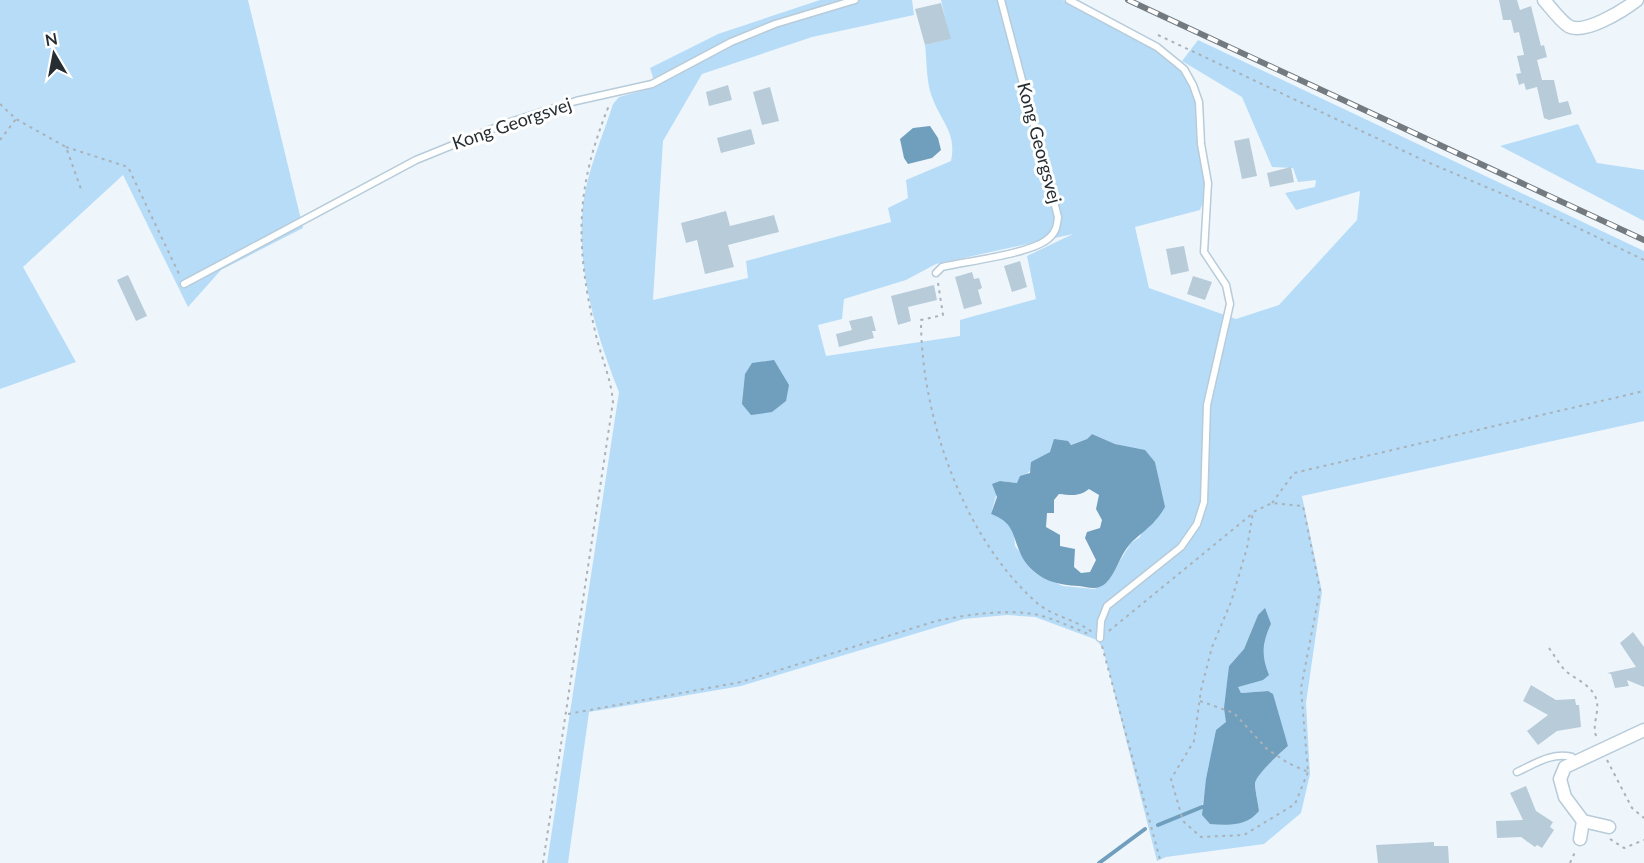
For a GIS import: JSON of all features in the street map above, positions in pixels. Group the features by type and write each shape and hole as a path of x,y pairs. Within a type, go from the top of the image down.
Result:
{"street":[{"path":"1544,0 1568,26 1578,29 1594,25 1637,0"},
{"path":"1609,827 1583,821 1565,797 1560,779 1564,767 1644,730"},
{"path":"1580,839 1583,821"}],"lane":[{"name":"Kong Georgsvej","path":"184,284 443,148 507,123 576,101 652,84 731,42 775,24 855,0"},
{"name":"Kong Georgsvej","path":"936,273 942,267 1035,247 1050,238 1057,227 1058,217 1001,0"},
{"path":"1069,0 1157,47 1184,69 1193,85 1199,102 1201,144 1208,183 1204,252 1211,266 1226,285 1230,304 1207,405 1204,502 1197,524 1181,547 1107,606 1101,621 1100,638"},
{"path":"1517,772 1549,757 1562,754 1572,757 1574,762"}],"path":[{"path":"1155,34 1425,161 1545,213 1644,260"},
{"path":"543,863 613,402 612,385 598,345 585,285 580,232 582,197 616,93"},
{"path":"0,104 16,119 66,147 128,167 184,284"},
{"path":"0,140 16,119"},
{"path":"66,147 82,192"},
{"path":"936,273 943,315 921,320 921,347 929,399 948,463 968,513 1013,580 1038,604 1083,625 1100,638 1110,667 1161,863"},
{"path":"1100,638 1253,512 1272,503 1294,473 1644,391"},
{"path":"1253,512 1247,548 1231,602 1212,646 1194,741 1171,779 1183,820 1201,837 1244,835 1295,804 1306,771 1301,688 1320,590 1303,506 1272,503"},
{"path":"566,714 741,682 936,621 963,616 1007,613 1035,615 1100,638"},
{"path":"1549,648 1566,671 1588,686 1595,696 1598,705 1594,733 1632,808 1644,818"},
{"path":"1200,701 1234,713 1267,749 1288,764 1306,771"},
{"path":"1596,824 1616,845 1624,848 1644,840"}],"shaded area":[{"path":"0,0 248,0 303,228 221,270 188,307 123,175 23,267 76,362 0,389"},
{"path":"820,0 912,0 914,15 812,37 702,74 663,141 653,300 748,278 746,261 891,222 888,208 908,198 906,180 951,161 950,135 930,91 925,45 950,39 941,0 1063,0 1152,48 1169,60 1186,77 1196,101 1206,197 1200,210 1135,227 1149,288 1236,319 1279,305 1357,220 1360,191 1296,210 1285,193 1315,187 1316,180 1298,182 1293,168 1272,167 1242,97 1182,61 1198,40 1644,251 1644,421 1302,496 1322,592 1306,703 1310,774 1301,813 1264,844 1166,857 1157,861 1103,649 1097,640 1035,617 1007,615 964,619 741,686 589,712 568,863 547,863 619,392 596,324 585,277 582,229 585,192 613,104 619,97 656,87 650,68 718,34","holes":["1073,234 1027,256 1036,299 960,320 960,336 826,356 818,325 842,319 844,299 906,280 936,264","1092,434 1115,444 1145,451 1155,462 1158,477 1140,537 1131,543 1106,583 1094,589 1063,586 1035,573 1015,546 1014,532 1004,519 991,514 1000,481 1017,483 1050,452 1087,439","1258,615 1271,624 1264,639 1262,658 1237,687 1241,693 1268,691 1288,746 1256,779 1259,811 1202,807 1216,730 1226,723 1229,666 1244,649"]},
{"path":"1578,124 1597,163 1644,170 1644,221 1500,146"},
{"path":"930,126 938,138 941,150 932,158 908,164 904,158 900,139 913,128"},
{"path":"774,360 789,385 786,401 772,412 751,415 742,404 745,374 752,363"},
{"path":"1092,434 1115,444 1145,450 1155,462 1165,507 1153,524 1127,548 1109,579 1096,588 1057,583 1037,574 1021,555 1010,528 1000,518 991,514 997,497 992,484 1000,481 1017,483 1020,476 1030,473 1031,462 1050,452 1054,439 1068,441 1071,445 1087,439","holes":["1089,489 1099,495 1096,509 1102,520 1100,528 1087,532 1085,538 1096,560 1090,572 1081,573 1074,567 1075,549 1060,546 1060,535 1046,527 1047,513 1054,513 1054,500 1059,494 1078,494"]},
{"path":"1265,608 1271,624 1264,650 1269,675 1263,680 1238,687 1241,693 1268,691 1273,694 1288,746 1256,779 1259,811 1254,816 1237,824 1210,824 1202,815 1206,779 1216,730 1226,722 1224,708 1229,666 1244,649 1258,615"}],"building":[{"path":"1499,0 1517,0 1520,10 1531,6 1541,46 1544,45 1547,57 1537,60 1542,80 1554,80 1559,103 1568,101 1572,114 1549,120 1544,118 1537,87 1526,90 1524,83 1519,85 1516,74 1521,73 1517,56 1524,55 1519,32 1514,33 1511,20 1503,20"},
{"path":"941,3 951,39 925,45 915,9"},
{"path":"728,85 732,100 709,106 706,92"},
{"path":"770,87 779,121 762,125 753,92"},
{"path":"751,129 755,144 721,153 717,138"},
{"path":"1249,138 1257,176 1242,179 1234,141"},
{"path":"1291,167 1294,182 1270,187 1267,173"},
{"path":"726,211 730,226 774,215 779,232 728,245 734,267 705,274 697,240 686,243 681,223"},
{"path":"1184,246 1189,271 1171,275 1166,249"},
{"path":"1020,261 1027,287 1012,292 1004,266"},
{"path":"972,272 974,279 979,278 982,288 978,290 982,304 964,309 955,277"},
{"path":"128,275 147,316 136,321 117,280"},
{"path":"1193,276 1212,282 1205,300 1187,294"},
{"path":"934,285 937,300 908,307 911,321 898,325 891,296"},
{"path":"872,316 876,331 872,331 874,338 839,347 836,334 852,330 849,321"},
{"path":"1633,632 1644,647 1644,687 1627,680 1629,686 1615,688 1611,674 1607,673 1636,667 1620,643"},
{"path":"1531,685 1556,700 1575,699 1576,705 1579,705 1581,727 1557,731 1538,745 1527,731 1548,715 1523,701"},
{"path":"1526,786 1536,811 1553,822 1550,827 1554,830 1542,848 1537,845 1535,847 1521,837 1497,838 1496,821 1523,820 1510,793"},
{"path":"1434,842 1434,846 1448,846 1449,863 1378,863 1376,845"}],"waterway":[{"path":"1158,825 1202,807"},
{"path":"1099,863 1145,829"}],"railway":[{"path":"1128,0 1644,240"}]}
